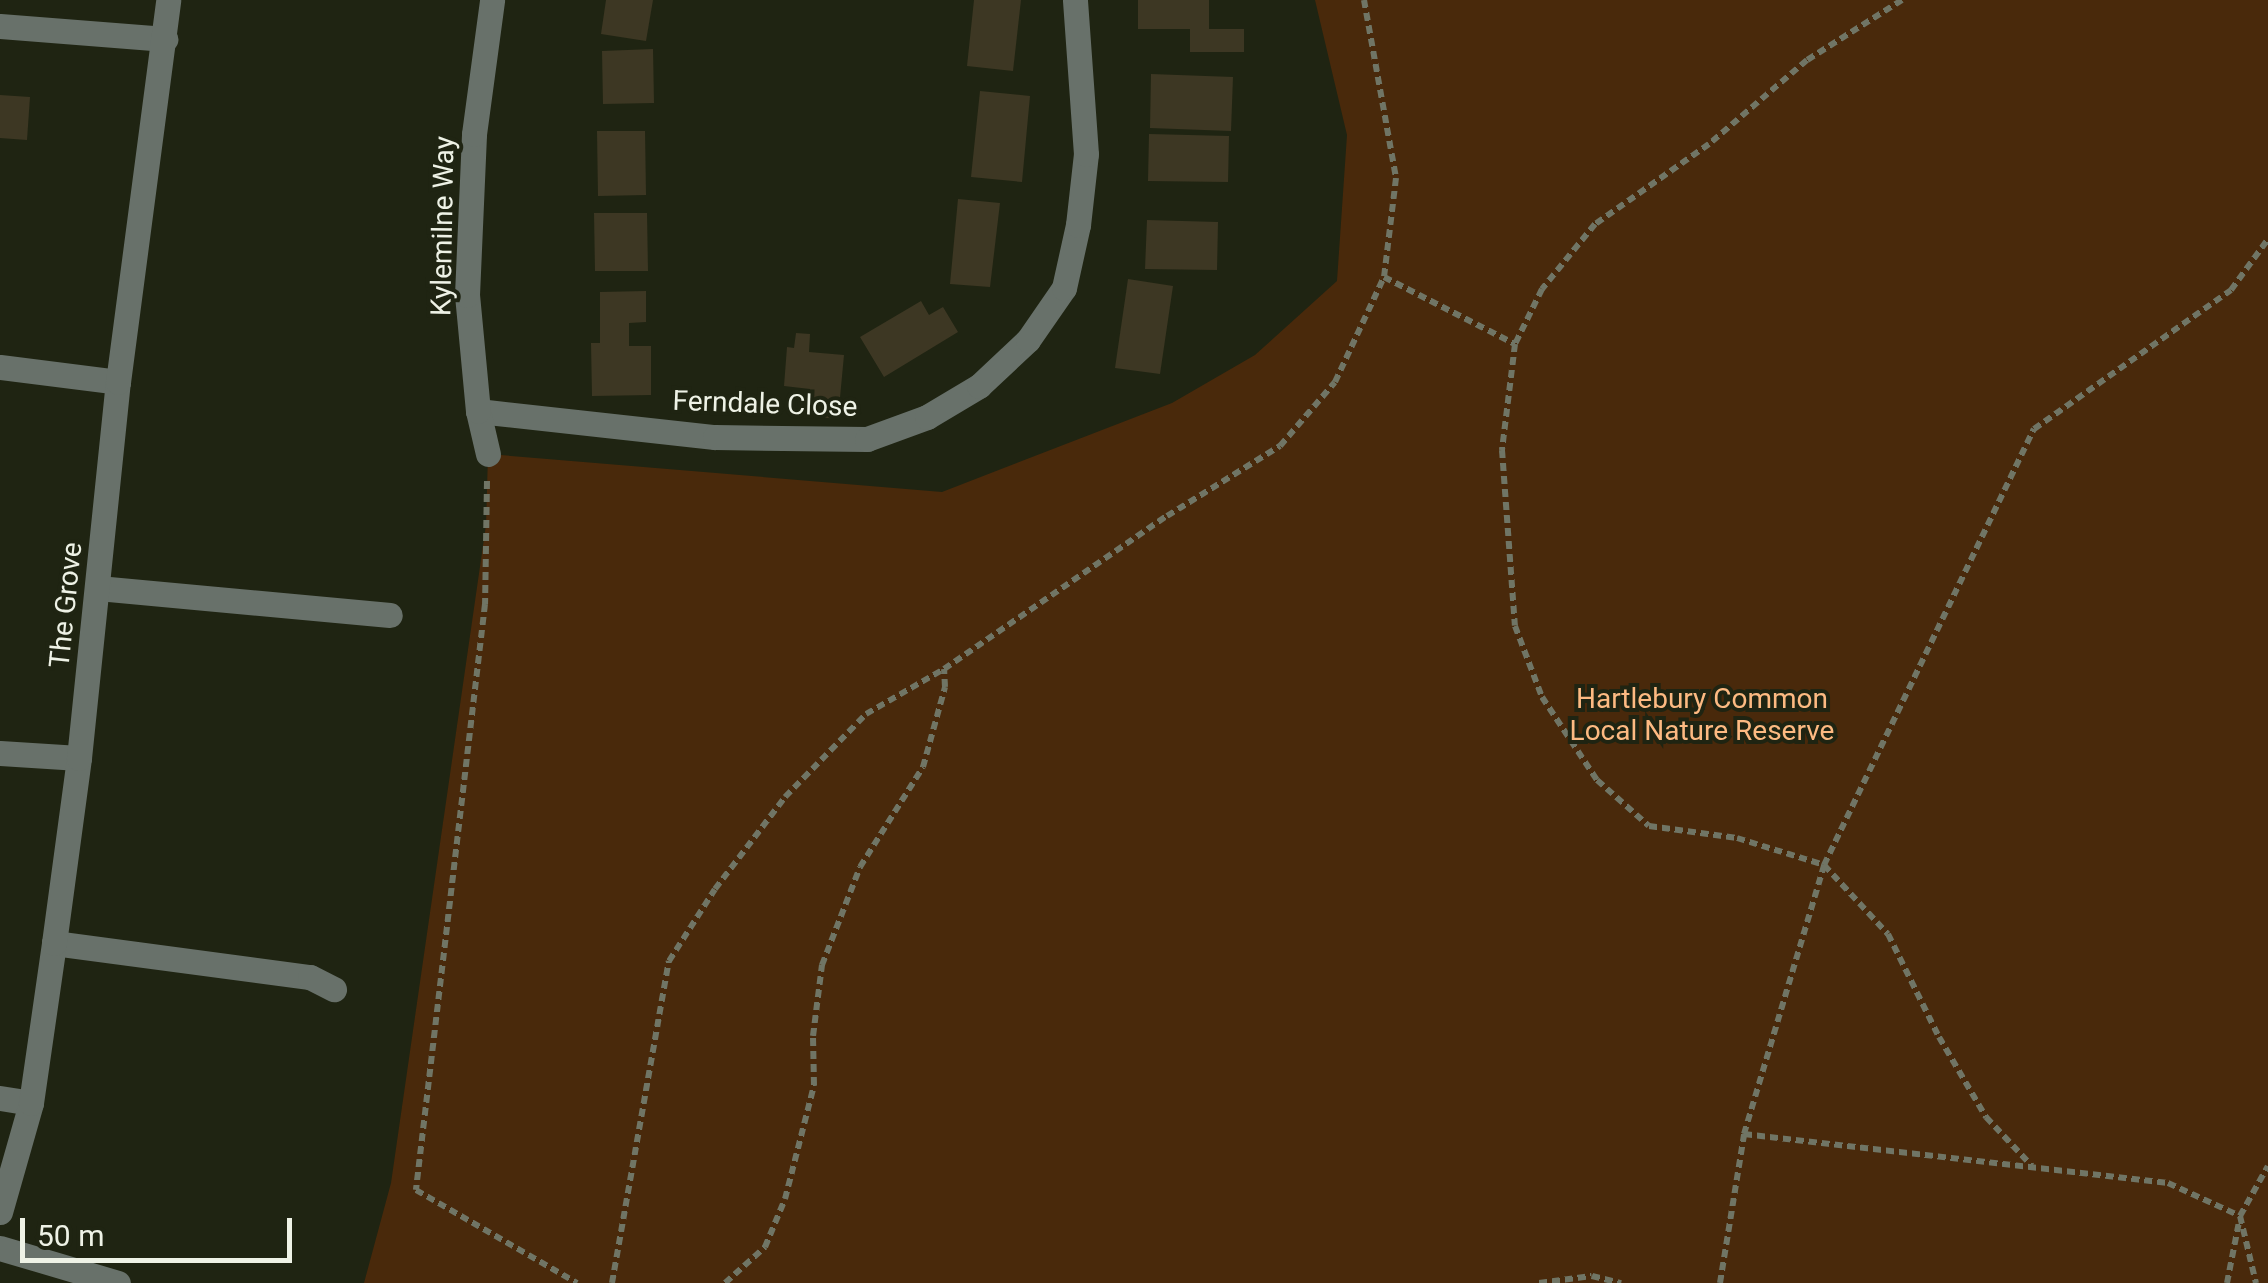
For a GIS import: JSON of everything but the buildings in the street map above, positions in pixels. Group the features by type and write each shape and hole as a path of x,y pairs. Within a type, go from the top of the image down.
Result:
{"street":[{"name":"The Grove","path":"0,1212 32,1103 80,758 118,382 168,0"},
{"name":"Kylemilne Way","path":"488,454 478,411 467,295 474,134 492,0"},
{"name":"Ferndale Close","path":"478,411 714,437 867,438 927,417 979,386 1028,340 1064,288 1078,226 1086,154 1075,0"},
{"path":"0,26 164,39"},
{"path":"0,367 118,382"},
{"path":"98,588 390,614"},
{"path":"0,752 80,758"},
{"path":"54,943 310,977 334,989"},
{"path":"0,1098 32,1103"},
{"path":"0,1248 118,1283"}],"path":[{"path":"612,1283 669,960 715,889 785,797 866,714 944,669 1167,516 1280,446 1335,382 1384,277 1396,178 1364,0"},
{"path":"1902,0 1807,60 1709,144 1596,224 1542,289 1516,344 1502,450 1516,626 1542,697 1597,780 1649,826 1737,838 1824,865 1888,934 1939,1037 1986,1117 2032,1166"},
{"path":"1720,1283 1744,1134 1824,865 2034,430 2231,290 2268,239"},
{"path":"1384,277 1516,344"},
{"path":"488,454 486,604 416,1190 577,1283"},
{"path":"726,1283 765,1247 785,1198 814,1085 813,1036 822,966 860,867 923,767 945,688 944,669"},
{"path":"1744,1134 2168,1184 2240,1216"},
{"path":"2227,1283 2240,1216 2268,1166"},
{"path":"2240,1216 2256,1283"},
{"path":"1539,1283 1592,1276 1621,1283"}],"green space":[{"name":"Hartlebury Common Local Nature Reserve","path":"1315,0 2268,0 2268,1283 364,1283 391,1183 486,525 488,454 942,492 1172,403 1255,355 1337,281 1347,135"}]}
